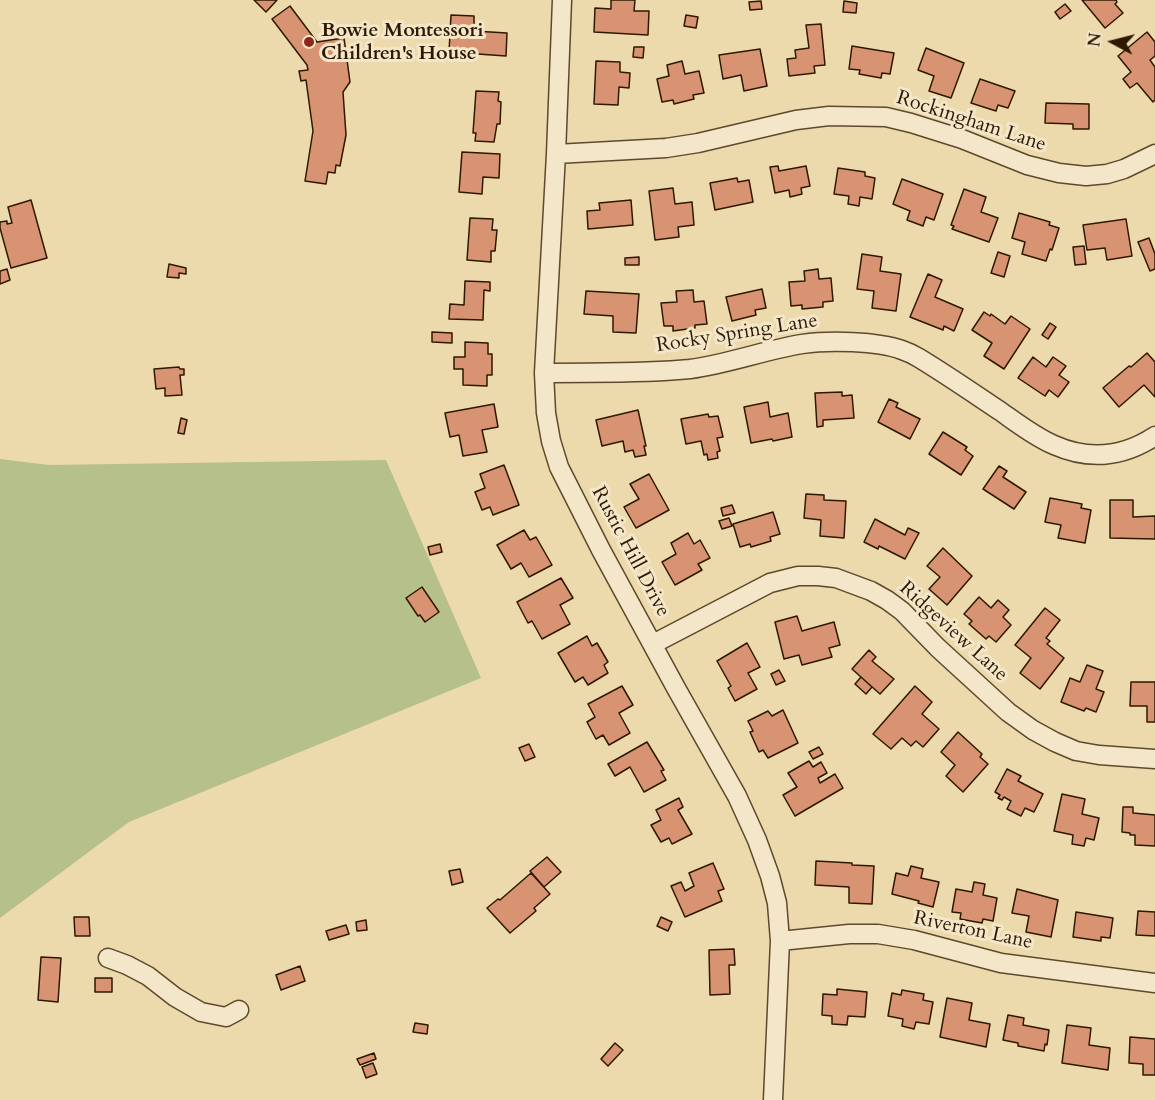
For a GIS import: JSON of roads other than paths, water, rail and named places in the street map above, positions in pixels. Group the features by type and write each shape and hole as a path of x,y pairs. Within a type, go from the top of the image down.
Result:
{"street":[{"name":"Rustic Hill Drive","path":"562,0 544,373 551,441 560,467 602,550 737,796 770,876 777,903 780,941 773,1100"},
{"name":"Rockingham Lane","path":"556,154 666,148 698,143 796,120 829,116 886,117 911,123 962,139 1027,165 1059,173 1086,176 1107,174 1124,169 1155,154"},
{"name":"Rocky Spring Lane","path":"544,373 692,368 801,344 856,343 895,348 919,358 1028,430 1053,445 1065,449 1086,454 1116,454 1141,446 1155,436"},
{"name":"Ridgeview Lane","path":"653,644 770,583 798,576 836,578 871,591 902,611 938,648 1008,712 1033,730 1076,751 1155,759"},
{"name":"Riverton Lane","path":"780,941 849,934 878,934 935,945 1001,963 1155,983"},
{"path":"108,958 148,976 175,997 201,1012 226,1017 239,1010"}],"place":[{"name":"Bowie Montessori Children's House","path":"309,42"}]}
